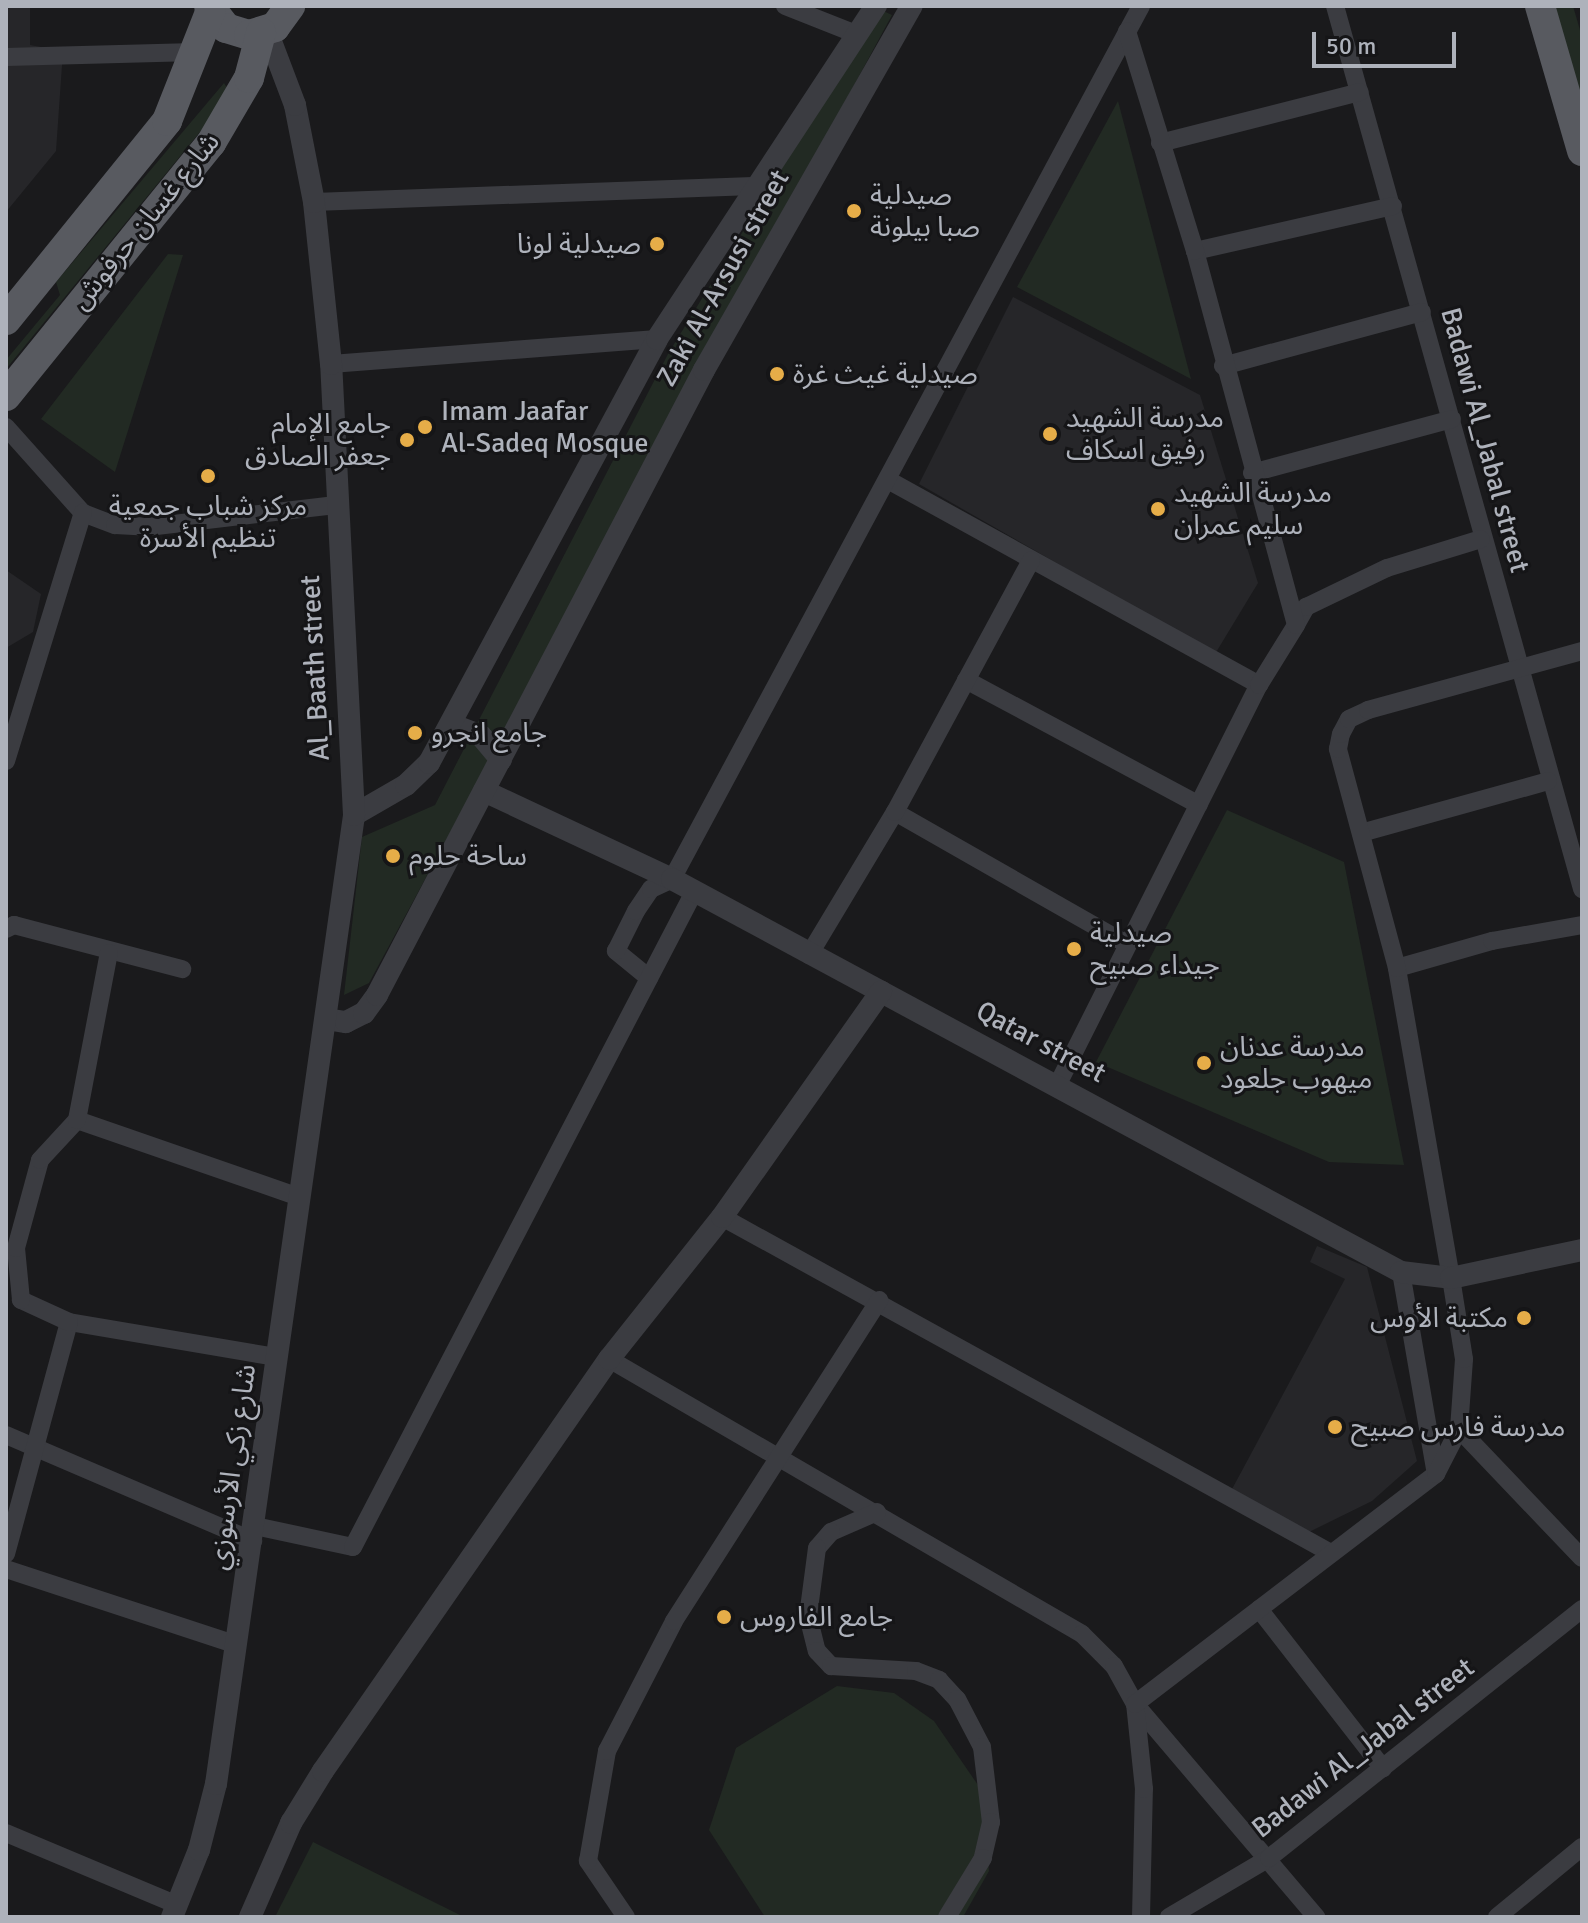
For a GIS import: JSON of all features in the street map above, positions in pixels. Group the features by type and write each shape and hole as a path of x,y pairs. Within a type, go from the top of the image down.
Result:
{"main road":[{"path":"1540,6 1582,151"},
{"path":"210,8 226,28 281,18"},
{"name":"شارع غسان حرفوش","path":"6,320 167,121 210,8"},
{"name":"شارع غسان حرفوش","path":"6,396 211,143 281,18"},
{"path":"6,345 54,261"}],"street":[{"path":"785,6 804,9 856,34"},
{"path":"354,815 406,785 429,763 453,725 657,339 876,6"},
{"name":"Zaki Al-Arsusi street","path":"326,1019 346,1022 364,1013 377,995 704,370 912,6"},
{"path":"649,978 616,951 651,889 672,879 1141,6"},
{"name":"Badawi Al_Jabal street","path":"1335,6 1452,419 1481,539 1521,669 1548,781 1582,889"},
{"name":"Al_Baath street","path":"281,18 314,202 331,364 354,815 326,1019"},
{"path":"1127,31 1195,251 1223,366 1296,625"},
{"path":"6,57 195,52"},
{"path":"1160,143 1360,92"},
{"path":"314,202 760,186"},
{"path":"1195,251 1393,206"},
{"path":"1223,366 1422,312"},
{"path":"331,364 657,339"},
{"path":"1252,473 1452,419"},
{"path":"6,427 83,513 115,525 148,527 336,505"},
{"path":"888,480 1259,685"},
{"path":"6,761 83,513"},
{"path":"1058,1084 1259,685 1306,607 1387,568 1481,539"},
{"path":"809,955 895,812 1031,560"},
{"path":"1135,1704 1329,1552 1436,1474 1459,1429 1464,1359 1397,968 1338,749 1349,719 1582,651"},
{"path":"966,680 1199,805"},
{"path":"453,725 481,736 501,760"},
{"path":"1361,833 1548,781"},
{"name":"Qatar street","path":"484,791 672,879 809,955 1058,1084 1401,1272 1451,1278 1582,1250"},
{"path":"895,812 1126,944"},
{"path":"6,1435 254,1533 353,1547 694,892"},
{"path":"6,929 14,925 109,953 182,969"},
{"path":"1397,968 1492,941 1582,925"},
{"path":"109,953 77,1120 40,1160 16,1248 21,1300 69,1322 277,1357"},
{"path":"250,1917 291,1823 323,1771 609,1359 722,1217 881,992"},
{"name":"شارع زكي الأرسوزي","path":"175,1911 199,1850 216,1784 326,1019"},
{"path":"77,1120 299,1197"},
{"path":"722,1217 879,1300 1329,1552"},
{"path":"1401,1272 1436,1474"},
{"path":"626,1917 588,1861 607,1751 674,1621 780,1461 879,1300"},
{"path":"6,1554 32,1444 69,1322"},
{"path":"609,1359 780,1461 877,1512 1082,1634 1114,1666 1135,1704 1316,1917"},
{"path":"1459,1429 1582,1558"},
{"path":"877,1512 831,1532 817,1548 808,1616 817,1651 831,1666 916,1671 939,1680 957,1699 982,1747 991,1822 983,1858 947,1917"},
{"path":"6,1569 237,1645"},
{"path":"1259,1609 1383,1768"},
{"name":"Badawi Al_Jabal street","path":"1169,1917 1269,1858 1582,1609"},
{"path":"1135,1704 1144,1789 1141,1917"},
{"path":"6,1833 175,1911"},
{"path":"1497,1917 1582,1847"}],"shaded area":[{"path":"6,6 30,6 30,45 63,51 56,151 6,212"},
{"path":"1553,6 1573,6 1582,37 1582,112"},
{"path":"879,9 892,15 369,983 344,995 362,837 435,805 668,354"},
{"path":"224,83 231,94 6,369 6,360 60,295 56,282"},
{"path":"1118,101 1191,379 1017,287"},
{"path":"168,254 183,255 115,472 41,419"},
{"path":"1013,297 1200,395 1258,583 1215,654 919,484"},
{"path":"6,570 41,594 33,632 6,648"},
{"path":"1227,810 1344,862 1404,1165 1329,1162 1096,1062"},
{"path":"1317,1246 1367,1267 1417,1461 1372,1501 1307,1533 1231,1491 1345,1279 1310,1262"},
{"path":"837,1686 894,1693 934,1721 980,1788 989,1871 963,1917 765,1917 709,1830 736,1748"},
{"path":"313,1842 464,1917 275,1917"}],"place":[{"name":"صيدلية صبا بيلونة","path":"854,211"},
{"name":"صيدلية لونا","path":"657,244"},
{"name":"صيدلية غيث غرة","path":"777,374"},
{"name":"Imam Jaafar Al-Sadeq Mosque","path":"425,427"},
{"name":"مدرسة الشهيد رفيق اسكاف","path":"1050,434"},
{"name":"جامع الإمام جعفر الصادق","path":"407,440"},
{"name":"مركز شباب جمعية تنظيم الأسرة","path":"208,476"},
{"name":"مدرسة الشهيد سليم عمران","path":"1158,509"},
{"name":"جامع انجرو","path":"415,733"},
{"name":"ساحة حلوم","path":"393,856"},
{"name":"صيدلية جيداء صبيح","path":"1074,949"},
{"name":"مدرسة عدنان ميهوب جلعود","path":"1204,1063"},
{"name":"مكتبة الأوس","path":"1524,1318"},
{"name":"مدرسة فارس صبيح","path":"1335,1427"},
{"name":"جامع الفاروس","path":"724,1617"}]}
